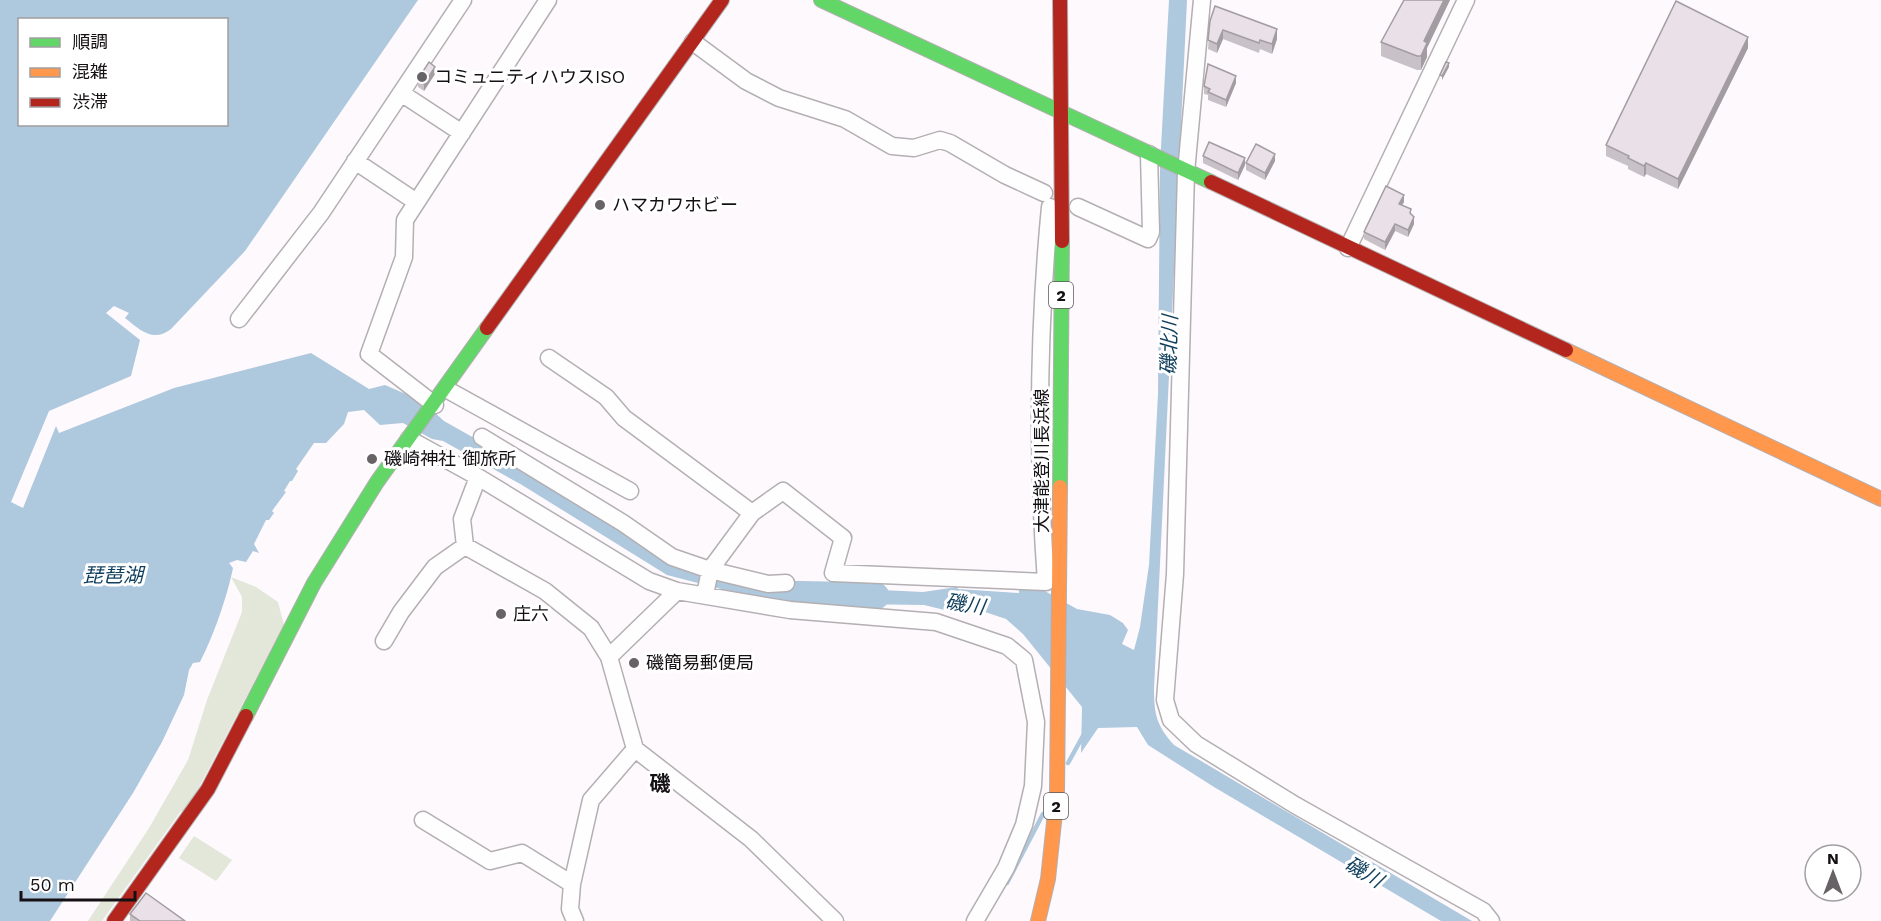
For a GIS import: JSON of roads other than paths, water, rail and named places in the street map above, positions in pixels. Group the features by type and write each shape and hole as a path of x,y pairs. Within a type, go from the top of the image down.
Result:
{"street":[{"path":"239,319 321,213 463,0"},
{"path":"432,409 369,354 404,257 405,220 415,201 548,0"},
{"path":"114,921 208,789 314,583 377,482 432,409 722,0"},
{"path":"821,0 1060,110 1182,171 1881,499"},
{"name":"大津能登川長浜線","path":"1038,921 1048,879 1056,804 1059,723 1052,204 1060,110 1060,0"},
{"path":"1202,0 1182,171 1175,574 1165,700 1171,720 1196,744 1295,805 1483,911 1491,921"},
{"path":"1348,248 1466,0"},
{"path":"693,42 746,81 779,98 844,119 892,146 914,148 940,140 950,143 1052,204 1044,262 1040,499 1046,582 833,573 843,538 783,490 752,513 707,583"},
{"path":"401,93 462,133"},
{"path":"1078,207 1148,239 1151,232 1152,155"},
{"path":"355,161 415,201"},
{"path":"549,358 606,398 624,418 752,513"},
{"path":"446,389 630,491"},
{"path":"482,437 623,523 707,583 790,610 936,621 1007,646 1024,660 1036,722 1033,786 1024,825 1000,879 975,921"},
{"path":"409,439 478,477 649,581 677,591"},
{"path":"465,546 462,519 478,477"},
{"path":"384,641 401,612 435,567 465,546"},
{"path":"465,546 545,591 591,628 609,657 635,749 751,839 836,921"},
{"path":"609,657 677,591 707,583 786,583"},
{"path":"1036,722 1059,723"},
{"path":"574,921 570,909 572,884 591,800 635,749"},
{"path":"423,820 490,861 522,853 572,884"}],"water":[{"name":"琵琶湖","path":"0,0 418,0 245,251 171,329 158,335 152,335 125,318 129,313 114,306 106,313 140,340 131,376 49,411 11,502 23,508 56,426 59,433 174,388 311,353 369,389 385,385 422,401 444,421 513,460 665,558 775,587 813,588 813,600 775,599 725,590 667,575 522,485 443,441 432,439 403,423 380,425 364,410 348,412 344,424 326,443 314,443 296,469 298,471 272,511 274,513 269,520 266,520 254,544 259,553 253,551 246,562 237,560 229,563 233,568 215,628 200,662 193,663 189,670 184,695 162,742 133,793 50,921 0,921"},
{"name":"磯北川","path":"1169,0 1187,0 1154,689 1158,720 1174,745 1472,921 1441,921 1214,787 1148,745 1137,727 1098,728 1081,753 1082,707 1023,634 1006,619 985,612 957,613 924,605 854,604 854,600 839,600 840,588 923,592 957,587 958,589 1019,593 1019,589 1043,590 1077,609 1110,615 1123,623 1128,630 1122,644 1134,650 1140,627 1149,565 1158,394 1160,166"}],"waterway":[{"name":"磯川","path":"776,594 876,596"},
{"path":"1068,763 1084,734"},
{"path":"1007,883 1043,814"}],"place":[{"name":"コミュニティハウスISO","path":"422,77"},
{"name":"ハマカワホビー","path":"600,205"},
{"name":"磯崎神社 御旅所","path":"372,459"},
{"name":"庄六","path":"501,614"},
{"name":"磯簡易郵便局","path":"634,663"}],"district":[{"name":"磯","path":"660,784"}]}
